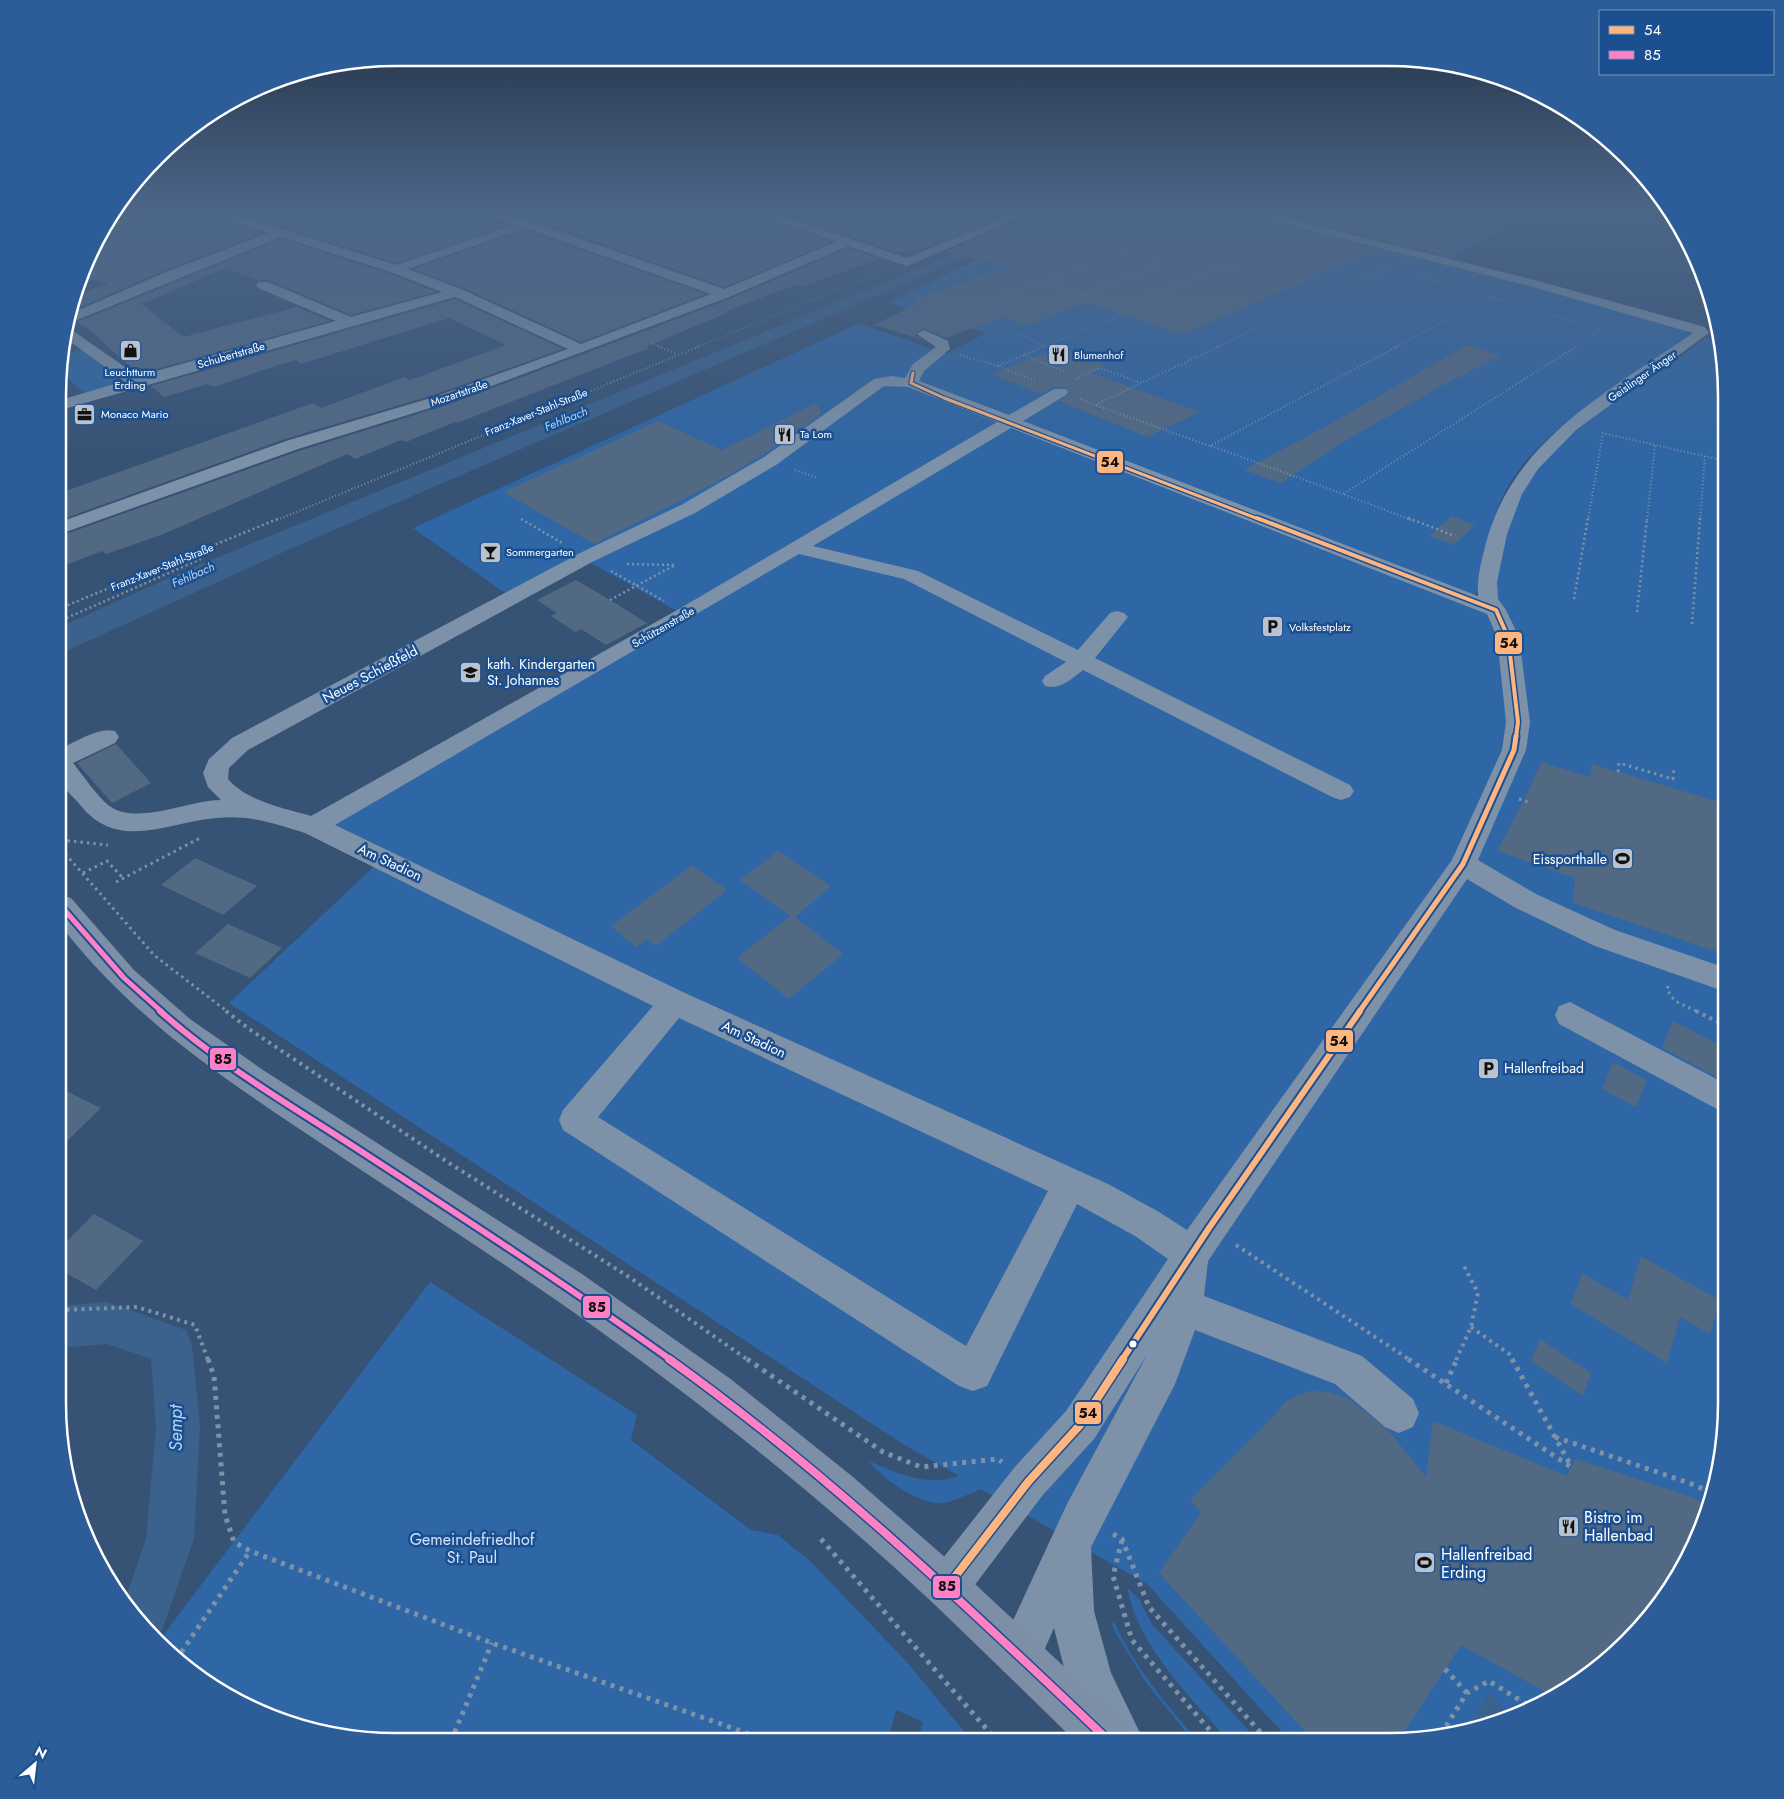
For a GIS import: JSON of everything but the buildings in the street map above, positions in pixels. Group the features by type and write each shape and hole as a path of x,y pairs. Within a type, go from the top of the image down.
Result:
{"main road":[{"path":"66,913 124,978 179,1028 252,1080 569,1287 718,1394 838,1492 947,1587 1101,1733"}],"street":[{"path":"77,316 128,294"},
{"path":"284,294 350,322"},
{"name":"Schubertstraße","path":"71,397 136,382 449,294"},
{"path":"460,294 581,349"},
{"name":"Mozartstraße","path":"66,526 274,451 440,400 581,349 724,294"},
{"name":"Geislinger Änger","path":"1496,610 1488,599 1487,582 1497,534 1507,507 1531,466 1570,426 1702,333 1700,330 1653,316 1569,294"},
{"path":"912,378 922,363 943,349 943,344 924,334"},
{"path":"72,336 136,382"},
{"path":"596,562 762,465 880,382 912,378 1009,422 1496,610 1508,637 1518,722 1514,750 1463,864 1201,1241 1080,1425 1028,1482 947,1587"},
{"name":"Schützenstraße","path":"314,826 686,613 1009,422 1058,391"},
{"path":"797,548 911,575 1341,791"},
{"name":"Neues Schießfeld","path":"257,809 227,793 217,784 215,774 218,763 228,753 249,739 596,562"},
{"path":"1053,681 1080,660 1117,617"},
{"path":"66,756 107,737"},
{"path":"66,771 101,813 121,822 146,822 215,808 257,809"},
{"name":"Am Stadion","path":"257,809 314,826 674,1002 1069,1184 1147,1224 1201,1241"},
{"path":"1463,864 1526,901 1605,938 1718,977"},
{"path":"674,1002 575,1120 973,1372 1069,1184"},
{"path":"1570,1015 1718,1096"},
{"path":"1018,1655 1071,1543 1161,1370 1184,1308 1201,1241"},
{"path":"1184,1308 1216,1318 1348,1370 1399,1413"},
{"path":"1071,1543 1072,1611 1090,1680 1117,1733"}],"path":[{"name":"Franz-Xaver-Stahl-Straße","path":"66,605 829,294"},
{"path":"932,294 1045,346"},
{"path":"965,310 1008,294"},
{"path":"998,366 1127,312 1122,308 1080,294"},
{"path":"1122,308 1157,294"},
{"path":"1095,405 1334,294"},
{"path":"1343,494 1602,330 1480,294"},
{"path":"1210,446 1491,297"},
{"path":"943,349 998,366 1095,405 1455,536"},
{"path":"1024,355 1078,377"},
{"path":"1049,366 1054,364"},
{"path":"1058,391 1078,377 1097,369 1103,369 1142,383"},
{"path":"1570,426 1718,459"},
{"path":"1574,599 1603,434"},
{"path":"1637,612 1655,445"},
{"path":"1692,624 1705,456"},
{"path":"791,469 818,478"},
{"path":"521,519 686,613"},
{"path":"66,618 203,558 204,550"},
{"path":"610,600 675,565 626,564"},
{"path":"1618,772 1619,763 1673,779 1674,767"},
{"path":"1519,799 1528,802"},
{"path":"116,882 204,835"},
{"path":"66,854 155,956 249,1029 446,1161 628,1277 866,1442 883,1452 921,1467 998,1459"},
{"path":"83,873 108,860 123,878"},
{"path":"1671,961 1667,990 1675,1001 1718,1022"},
{"path":"1201,1241 1446,1383 1571,1467 1509,1354 1471,1327"},
{"path":"1446,1383 1471,1327 1478,1293 1464,1266"},
{"path":"66,1310 137,1307 195,1325 214,1376 225,1515 234,1542 250,1551 492,1643 746,1733"},
{"path":"1555,1437 1705,1490"},
{"path":"820,1539 990,1733"},
{"path":"1212,1733 1132,1640 1113,1576 1122,1539 1149,1606 1261,1733"},
{"path":"181,1653 250,1551"},
{"path":"454,1733 492,1643"},
{"path":"1445,1670 1467,1693"},
{"path":"1445,1727 1467,1693 1489,1681 1525,1703"}],"green space":[{"path":"906,294 1560,294 1684,328 1690,333 1690,336 1559,428 1524,463 1514,476 1498,507 1483,558 1479,591 1474,595 912,386 1474,597 1481,596 1526,482 1577,425 1668,366 1705,338 1712,339 1718,397 1718,1402 1715,1446 1706,1488 1693,1529 1684,1549 1662,1586 1636,1620 1605,1651 1571,1677 1534,1699 1494,1715 1431,1730 1387,1733 1283,1733 1147,1584 981,1489 952,1501 940,1503 926,1501 908,1493 882,1475 869,1461 913,1478 924,1480 947,1479 959,1476 906,1446 229,1003 384,857 311,820 677,611 582,558 509,596 413,528 860,323 946,354 986,333 887,303"},
{"path":"82,349 123,383 86,392 82,391 67,378 69,353"},
{"name":"Gemeindefriedhof St. Paul","path":"430,1282 637,1415 631,1440 751,1530 778,1535 810,1561 906,1661 965,1733 920,1733 923,1722 896,1710 890,1733 397,1733 353,1730 290,1715 250,1699 195,1664 163,1636"},
{"path":"1127,1587 1139,1599 1152,1624 1251,1733 1222,1733 1168,1670 1154,1650 1133,1609"},
{"path":"1114,1622 1131,1654 1162,1699 1191,1733 1187,1733 1147,1684 1112,1624"}],"water":[{"name":"Fehlbach","path":"857,294 881,294 299,545 66,651 66,624 180,573"},
{"path":"1489,1693 1506,1711 1494,1715 1472,1721"}],"waterway":[{"name":"Sempt","path":"66,1326 107,1323 171,1345 178,1426 170,1539 144,1615"}],"transit line":[{"name":"54","path":"913,373 911,383 944,398 1496,610 1508,637 1518,722 1514,750 1463,864 1209,1228 1080,1425 1028,1482 947,1587"},
{"name":"85","path":"66,912 124,978 179,1028 252,1080 569,1287 718,1394 838,1492 947,1587 1101,1733"}],"place":[{"name":"Leuchtturm Erding","path":"130,351"},
{"name":"Blumenhof","path":"1058,355"},
{"name":"Monaco Mario","path":"85,414"},
{"name":"Ta Lom","path":"784,434"},
{"name":"Sommergarten","path":"490,552"},
{"name":"Volksfestplatz","path":"1273,627"},
{"name":"kath. Kindergarten St. Johannes","path":"471,672"},
{"name":"Eissporthalle","path":"1623,859"},
{"name":"Hallenfreibad","path":"1488,1068"},
{"name":"Bistro im Hallenbad","path":"1568,1526"},
{"name":"Hallenfreibad Erding","path":"1425,1563"}]}
